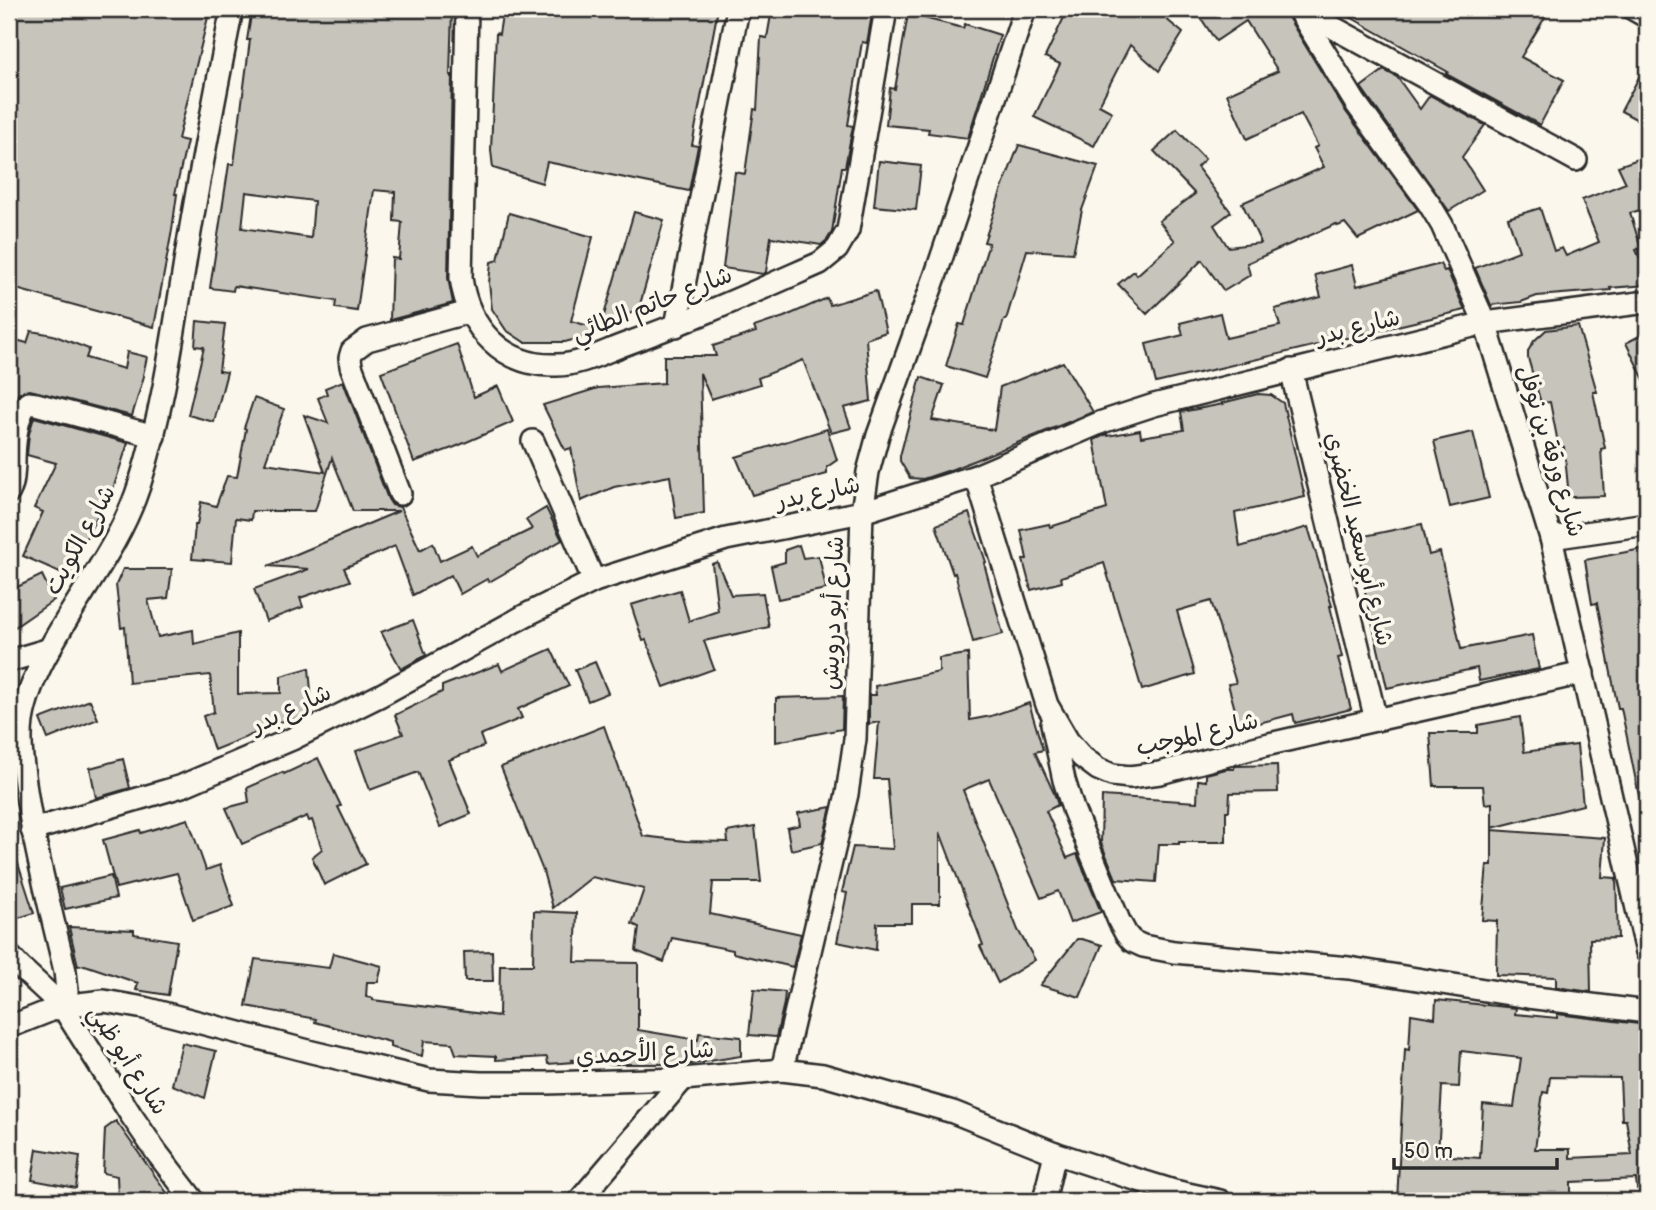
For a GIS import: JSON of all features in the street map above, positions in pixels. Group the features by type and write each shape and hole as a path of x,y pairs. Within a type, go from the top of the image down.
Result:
{"street":[{"name":"شارع الكويت","path":"62,1006 67,991 65,971 32,830 21,757 22,720 36,674 66,618 121,530 139,488 169,368 200,173 232,9"},
{"name":"شارع حاتم الطائي","path":"467,9 461,278 463,295 477,326 500,348 537,364 557,365 578,362 676,326 820,263 837,249 844,240 850,219 886,9"},
{"path":"676,326 738,9"},
{"name":"شارع أبو درويش","path":"782,1070 852,768 862,512 866,479 878,435 936,274 1025,9"},
{"path":"1299,9 1576,160"},
{"name":"شارع ورقة بن نوفل","path":"1299,9 1355,102 1442,225 1485,323 1552,538 1647,952"},
{"path":"1633,9 1647,16"},
{"name":"شارع بدر","path":"32,830 182,786 292,739 381,695 594,581 726,539 862,512 976,476 1102,422 1154,405 1485,323 1647,302"},
{"path":"400,494 351,366 352,351 367,340 469,312"},
{"name":"شارع أبو سعيد الخضري","path":"1291,370 1376,720"},
{"path":"9,492 13,483 19,423 27,403 154,436"},
{"path":"533,441 594,581"},
{"name":"شارع الموجب","path":"976,476 1047,705 1068,741 1082,757 1112,775 1130,777 1160,773 1265,745 1583,673"},
{"path":"1552,538 1647,524"},
{"path":"9,661 50,649"},
{"path":"1047,705 1056,736 1063,780 1073,809 1119,921 1132,941 1174,952 1349,968 1528,997 1647,1012"},
{"name":"شارع أبو ظبي","path":"9,955 62,1006 137,1124 194,1201"},
{"name":"شارع الأحمدي","path":"9,1027 62,1006 104,1001 144,1008 337,1059 429,1080 533,1083 683,1079 782,1070 823,1075 953,1112 1055,1153 1174,1191 1220,1201"},
{"path":"579,1201 683,1079"},
{"path":"1044,1201 1055,1153"}],"building":[{"path":"9,9 210,9 178,139 187,141 175,194 172,230 154,327 9,287"},
{"path":"252,9 452,9 448,278 453,303 390,320 392,258 399,259 402,222 394,221 395,192 374,190 357,311 335,308 336,301 234,286 233,291 210,288 229,164 234,164 250,40 247,40","holes":["246,192 314,201 311,238 242,228"]},
{"path":"503,9 718,9 692,145 698,146 689,191 547,162 542,183 493,168 491,150 496,33 499,34"},
{"path":"772,9 873,9 867,43 862,42 848,125 853,126 845,167 842,167 832,232 821,245 771,237 766,272 763,274 723,268 735,172 745,174 754,109 757,110 761,37 767,38"},
{"path":"1068,9 1154,9 1183,33 1159,71 1130,45 1099,105 1112,112 1094,146 1034,117 1060,64 1045,57"},
{"path":"1195,9 1283,9 1344,109 1418,210 1358,239 1345,223 1338,226 1336,224 1247,263 1250,275 1224,291 1202,260 1147,314 1118,284 1134,271 1137,275 1175,241 1159,221 1195,194 1154,151 1177,130 1205,159 1197,167 1231,212 1214,225 1228,247 1261,243 1242,203 1324,167 1314,148 1318,146 1301,114 1247,139 1227,94 1278,71 1246,21 1216,41"},
{"path":"1336,9 1550,9 1521,57 1564,80 1540,125 1446,74 1448,72"},
{"path":"908,14 963,28 965,24 1000,35 968,138 928,133 929,129 886,125 890,88 895,89"},
{"path":"1647,62 1647,125 1621,111"},
{"path":"1384,70 1397,77 1420,109 1430,95 1485,125 1462,157 1483,190 1449,211 1361,87"},
{"path":"1019,145 1098,166 1082,210 1073,253 1027,250 985,378 946,366 959,324 964,325 989,243 984,242"},
{"path":"1647,156 1647,208 1630,213 1641,248 1636,250 1647,273 1647,285 1537,296 1521,302 1491,305 1475,268 1519,251 1508,218 1540,208 1554,251 1562,248 1566,256 1599,242 1582,200 1626,183 1618,166"},
{"path":"879,161 921,166 916,210 874,206"},
{"path":"634,212 664,220 639,308 603,330 607,331 565,342 524,342 506,330 492,309 489,283 491,262 498,260 509,213 593,237 571,321 600,329"},
{"path":"1440,264 1444,271 1447,270 1465,310 1156,383 1146,344 1183,335 1180,323 1220,313 1226,338 1280,326 1275,309 1321,297 1315,275 1352,265 1357,286"},
{"path":"876,291 886,332 866,339 871,401 844,408 851,428 831,433 803,360 758,378 760,384 711,399 700,373 704,513 676,518 670,476 614,487 581,501 571,448 565,450 543,405 598,388 664,383 664,356 716,356 713,346 756,332 754,327 827,298 830,305"},
{"path":"197,321 225,324 219,371 227,372 214,422 188,415 204,347 195,346"},
{"path":"1578,326 1597,392 1593,392 1605,448 1601,449 1604,496 1569,497 1564,447 1559,448 1550,402 1541,403 1528,358 1528,351 1534,341 1546,330"},
{"path":"31,331 53,335 89,349 86,358 124,369 127,352 147,357 132,416 30,390 18,394 9,410 9,338 27,343"},
{"path":"1647,332 1647,386 1626,343"},
{"path":"457,344 474,397 498,386 513,422 414,462 381,372"},
{"path":"1063,362 1093,412 953,469 923,479 910,478 900,456 921,377 944,385 932,420 994,430 1000,387"},
{"path":"343,381 388,499 392,505 400,507 420,550 433,543 440,561 472,546 477,556 532,529 526,520 546,508 562,540 489,582 487,579 460,594 451,575 413,595 395,546 344,568 350,581 300,598 303,607 266,621 254,589 309,569 268,566 399,511 353,511 332,458 315,511 252,511 251,520 236,518 232,562 192,559 195,525 201,502 216,506 227,476 237,477 246,429 244,428 254,398 284,409 265,463 325,472 304,415 328,423 318,398 327,394 325,388"},
{"path":"1258,394 1271,395 1283,403 1305,497 1235,513 1240,547 1308,527 1332,606 1342,657 1338,658 1351,709 1295,723 1293,714 1240,728 1228,684 1236,683 1211,601 1177,611 1195,674 1142,690 1104,563 1061,577 1062,582 1031,590 1023,560 1027,559 1021,530 1049,524 1050,527 1107,509 1094,440 1107,434 1108,436 1140,430 1141,437 1184,430 1181,412"},
{"path":"34,417 128,443 113,489 69,576 23,556 43,512 34,508 56,463 27,455"},
{"path":"827,429 837,460 827,467 827,474 752,495 736,457"},
{"path":"1473,432 1489,498 1450,507 1434,441"},
{"path":"969,513 986,562 984,563 1003,634 973,642 955,573 953,574 936,525"},
{"path":"1422,524 1429,555 1440,552 1461,649 1532,635 1539,669 1479,681 1477,668 1387,688 1355,538"},
{"path":"799,545 803,558 819,556 826,589 778,599 771,566 785,562 785,550"},
{"path":"1647,548 1647,795 1639,796 1597,603 1592,604 1585,560"},
{"path":"717,562 731,595 763,593 769,627 704,641 714,669 664,687 646,640 643,641 631,605 680,590 689,621 718,611 712,564"},
{"path":"123,569 172,569 168,598 148,600 158,637 193,630 194,644 238,633 238,694 281,693 281,676 309,668 313,714 305,718 270,723 271,727 214,750 203,716 214,712 210,675 129,683 125,627 121,628 116,585"},
{"path":"42,575 54,600 9,631 9,591"},
{"path":"413,620 426,655 401,669 381,632"},
{"path":"551,649 569,686 518,709 522,718 480,735 484,746 449,760 471,814 440,827 418,772 370,790 356,751 403,734 395,715 442,692 442,686 499,664 502,671"},
{"path":"968,654 970,720 1029,703 1043,750 1035,752 1058,805 1046,811 1067,858 1077,854 1101,912 1070,923 1058,891 1041,898 989,779 963,790 1018,930 1035,960 998,983 980,946 983,945 940,832 940,904 912,904 912,923 877,923 876,950 837,942 847,893 842,892 853,847 893,849 887,779 874,779 879,722 869,724 869,695 876,695 875,686 939,672 939,658"},
{"path":"595,662 608,693 588,701 575,670"},
{"path":"843,696 842,729 776,742 776,698"},
{"path":"90,700 98,719 48,739 40,719"},
{"path":"1520,717 1524,752 1577,745 1583,805 1492,828 1492,803 1485,804 1483,786 1434,786 1430,733 1478,733 1478,725"},
{"path":"604,726 643,836 728,842 727,832 755,827 761,882 713,882 710,914 801,934 793,967 733,953 733,950 672,938 664,962 636,951 639,927 632,924 644,889 592,877 553,908 543,871 501,767"},
{"path":"318,758 366,864 324,885 312,857 322,849 312,820 309,821 307,816 242,844 226,808 249,802 247,788"},
{"path":"123,759 130,788 96,798 90,768"},
{"path":"1277,765 1278,792 1230,793 1229,811 1226,811 1226,842 1159,844 1156,882 1116,879 1101,843 1102,796 1197,802 1198,780 1206,781 1206,774 1234,769 1236,766"},
{"path":"831,807 822,843 791,850 787,828 800,825 798,813"},
{"path":"188,819 206,870 220,865 234,906 193,920 177,873 116,888 103,840 140,830 141,833"},
{"path":"1492,830 1605,838 1602,877 1616,878 1618,938 1590,939 1591,992 1556,987 1556,977 1496,975 1497,921 1482,920 1487,865 1492,865"},
{"path":"12,845 34,913 9,921 9,846"},
{"path":"111,876 116,898 65,909 60,888"},
{"path":"534,911 577,913 575,962 638,963 638,1030 698,1040 699,1033 741,1037 741,1056 691,1064 606,1064 603,1058 548,1064 547,1057 496,1060 496,1056 456,1054 452,1043 424,1041 422,1056 390,1047 390,1042 315,1022 316,1019 246,1006 255,959 329,968 333,953 382,966 378,982 367,982 366,997 373,1000 499,1016 500,965 533,965"},
{"path":"69,927 134,930 134,934 177,941 168,995 136,990 138,983 85,965 78,966"},
{"path":"1077,939 1102,945 1080,997 1040,985"},
{"path":"492,951 493,981 465,981 464,952"},
{"path":"754,989 785,992 776,1037 749,1035"},
{"path":"1436,1000 1516,1008 1515,1014 1557,1018 1557,1014 1647,1025 1647,1188 1637,1189 1636,1179 1571,1182 1571,1201 1397,1201 1405,1049 1409,1050 1411,1014 1435,1018","holes":["1461,1051 1521,1058 1514,1107 1483,1104 1480,1158 1438,1155 1442,1086 1459,1087","1550,1077 1620,1078 1622,1120 1626,1120 1632,1155 1570,1158 1570,1149 1535,1149 1543,1092 1548,1093"]},
{"path":"182,1043 216,1051 205,1098 172,1085"},
{"path":"116,1121 170,1197 118,1197 117,1176 103,1173 105,1129"},
{"path":"37,1149 80,1156 76,1188 32,1180"}]}
